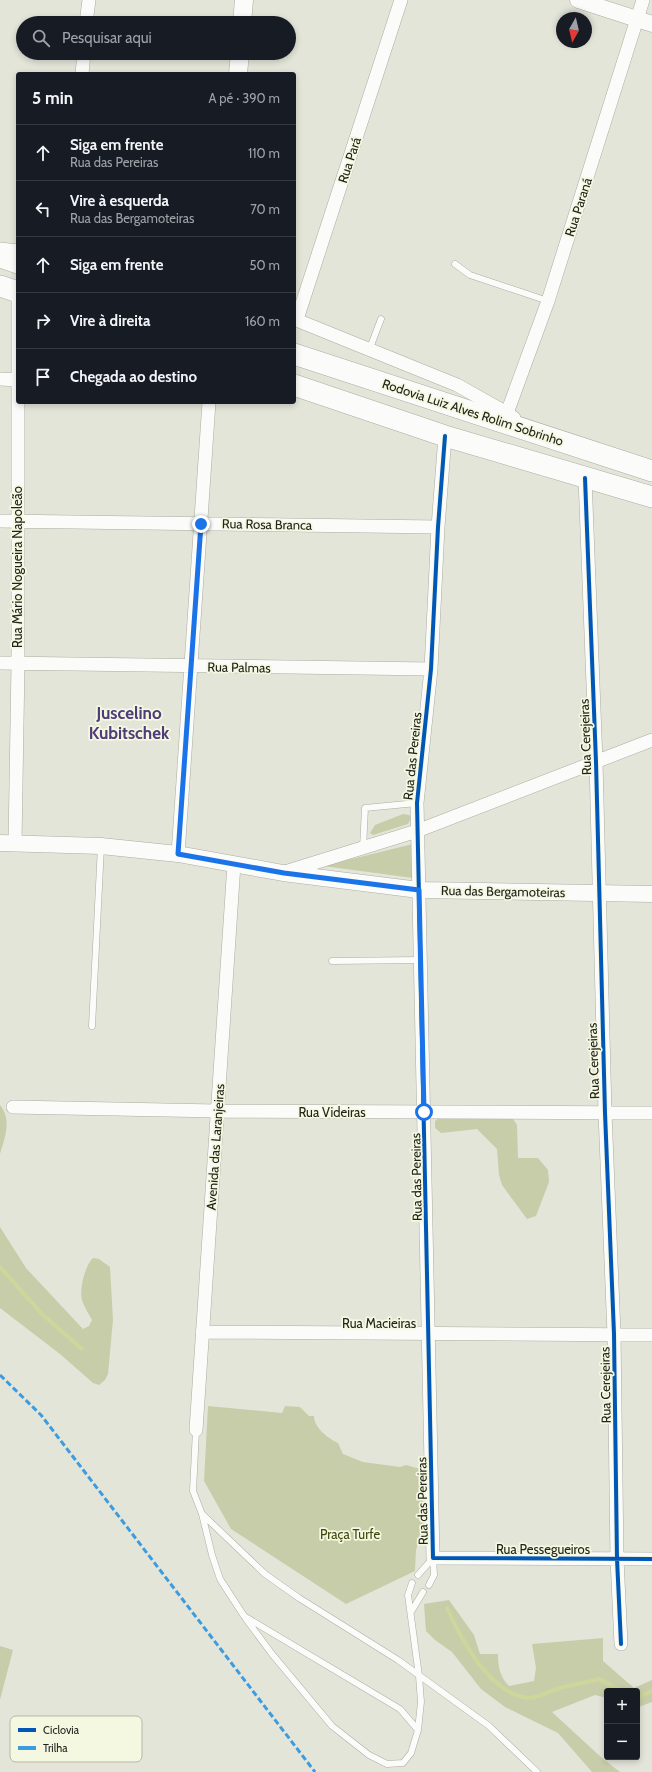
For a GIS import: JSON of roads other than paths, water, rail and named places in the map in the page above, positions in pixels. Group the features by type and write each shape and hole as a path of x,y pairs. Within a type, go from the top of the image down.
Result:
{"highway":[{"path":"0,257 16,262"},
{"path":"0,286 16,291"},
{"name":"Rodovia Luiz Alves Rolim Sobrinho","path":"296,355 528,429 652,471"},
{"path":"296,386 445,436 652,497"}],"main road":[{"path":"243,16 244,0"},
{"path":"238,72 239,60"}],"street":[{"path":"87,16 88,0"},
{"name":"Rua Pará","path":"296,316 401,0"},
{"path":"578,0 644,21"},
{"name":"Rua Paraná","path":"507,412 548,301 644,21 643,0"},
{"path":"82,72 83,60"},
{"path":"0,249 16,250"},
{"path":"296,319 370,348 457,385 507,412 528,429"},
{"path":"0,379 16,380"},
{"name":"Rua Mário Nogueira Napoleão","path":"8,843 18,664 17,404"},
{"path":"178,854 209,404"},
{"name":"Rua das Pereiras","path":"433,1558 417,803 431,669 438,527 445,436"},
{"name":"Rua Cerejeiras","path":"585,478 596,762 605,1113 614,1334 617,1559 621,1644"},
{"name":"Rua Rosa Branca","path":"0,521 438,527"},
{"name":"Rua Palmas","path":"0,663 431,669"},
{"path":"284,873 417,831 652,740"},
{"name":"Rua das Bergamoteiras","path":"8,843 101,846 178,854 284,873 419,890 652,894"},
{"name":"Avenida das Laranjeiras","path":"196,1430 234,864"},
{"name":"Rua Videiras","path":"13,1107 217,1111 652,1113"},
{"name":"Rua Macieiras","path":"202,1332 652,1335"},
{"name":"Rua Pessegueiros","path":"433,1558 652,1559"}],"lane":[{"path":"455,264 470,275 548,301"},
{"path":"370,348 381,319"},
{"path":"363,848 365,808 417,803"},
{"path":"92,1026 101,846"},
{"path":"332,961 421,960"},
{"path":"196,1430 193,1491 202,1514 212,1555 220,1579 244,1616 272,1654 332,1726 369,1755 387,1764 403,1763 411,1753 418,1730 421,1702 408,1595 412,1583"},
{"path":"202,1514 265,1574 299,1598 398,1660 489,1726 536,1772"},
{"path":"418,1575 433,1558"},
{"path":"429,1585 434,1575 433,1558"},
{"path":"411,1612 423,1592"},
{"path":"244,1616 400,1709 418,1730"}],"waterway":[{"path":"0,1267 42,1314 82,1349"},
{"path":"447,1608 460,1635 478,1663 501,1687 514,1694 531,1698 554,1690 599,1679 616,1688"},
{"path":"640,1697 652,1691"}],"district":[{"name":"Juscelino Kubitschek","path":"129,723"}],"park label":[{"name":"Praça Turfe","path":"350,1534"}]}
